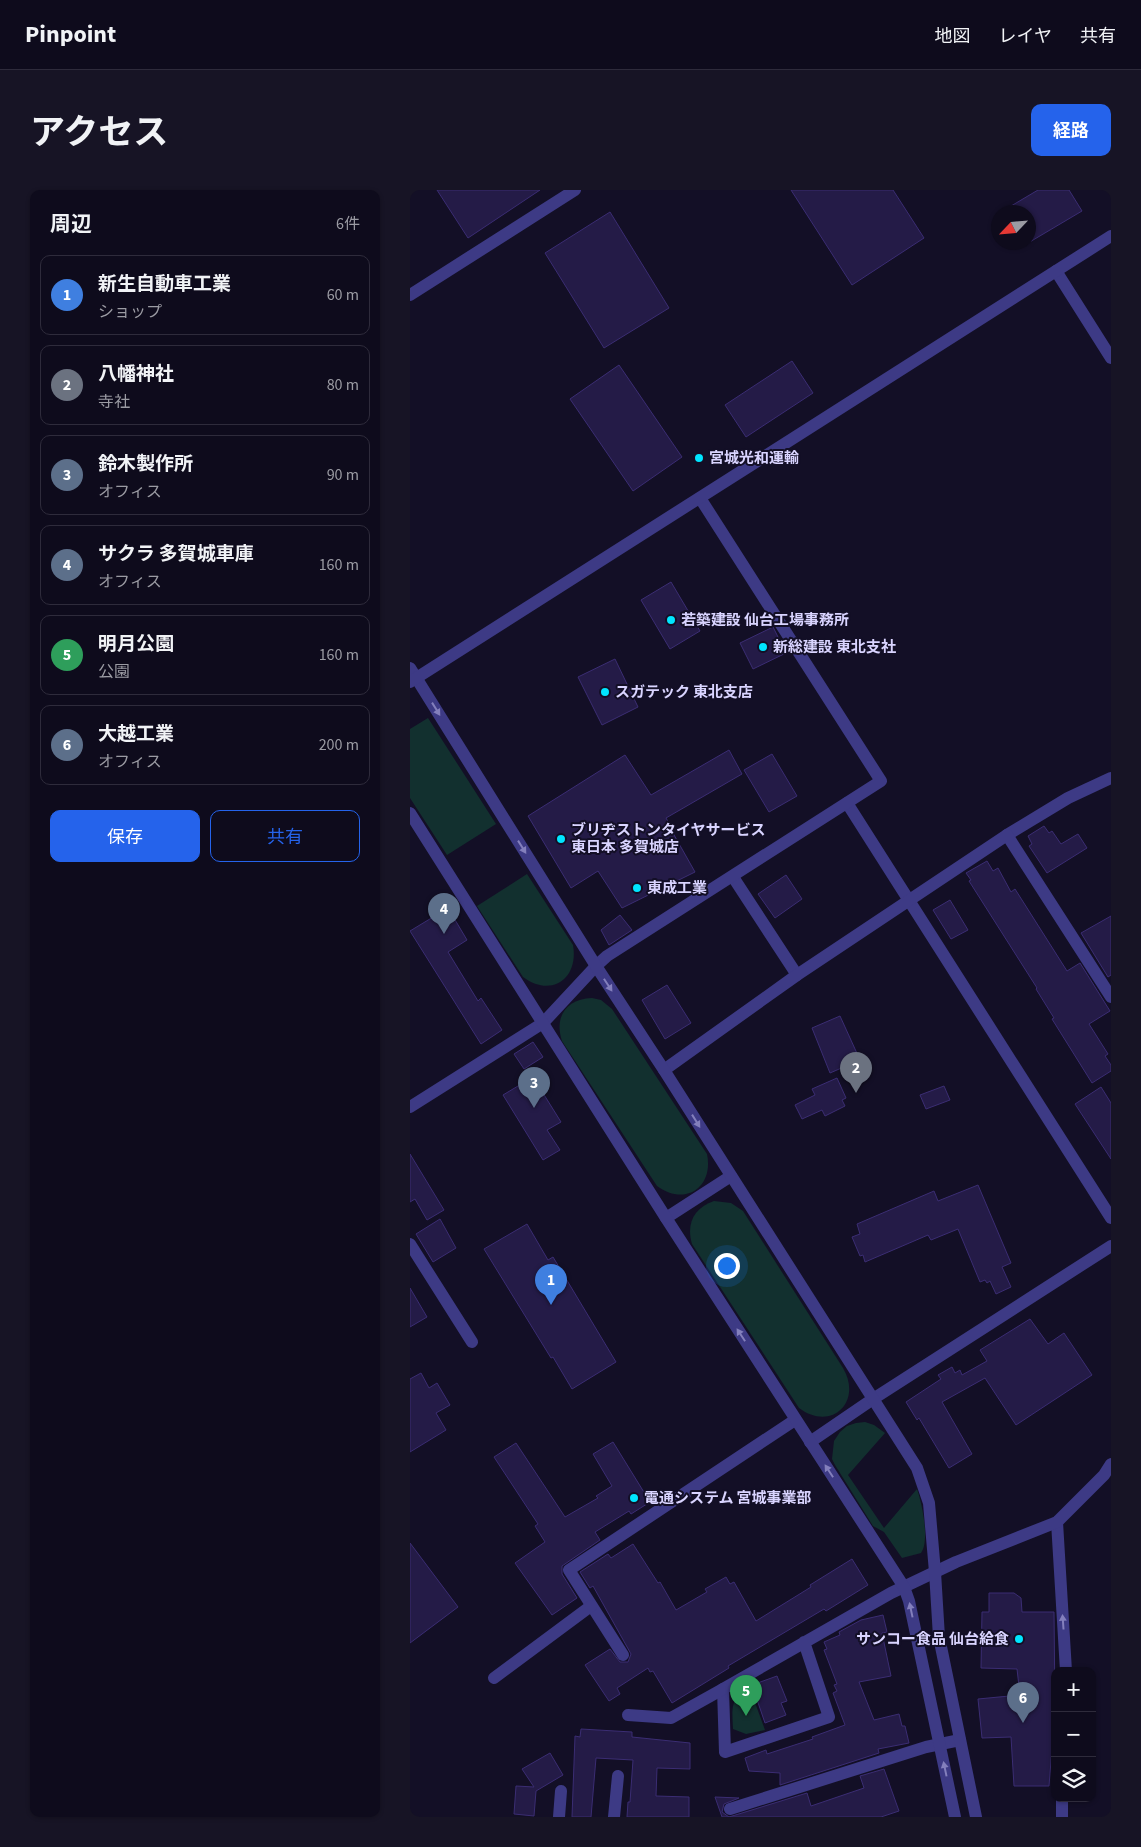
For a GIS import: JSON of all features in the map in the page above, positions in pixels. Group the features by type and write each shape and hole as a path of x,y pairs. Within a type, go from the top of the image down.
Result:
{"street":[{"path":"410,296 575,190"},
{"path":"976,1817 939,1637 929,1502 917,1468 412,676 700,498 1111,236"},
{"path":"1056,271 1111,358"},
{"path":"410,1106 543,1023 596,966 618,949 881,781 700,498"},
{"path":"664,1070 797,975 1008,835 1068,798 1111,778"},
{"path":"847,803 1111,1218"},
{"path":"410,813 666,1218 904,1587 909,1601 955,1817"},
{"path":"1008,835 1111,997"},
{"path":"733,877 797,975"},
{"path":"666,1218 731,1176"},
{"path":"410,1244 472,1342"},
{"path":"810,1442 873,1399 1111,1246"},
{"path":"623,1655 569,1570 796,1420"},
{"path":"628,1715 671,1718 904,1587 935,1572 1056,1522 1104,1475 1111,1464"},
{"path":"1056,1522 1066,1667"},
{"path":"494,1678 591,1606"},
{"path":"723,1689 724,1752 829,1717 804,1642"},
{"path":"730,1809 926,1746 960,1740"},
{"path":"614,1817 618,1776"},
{"path":"559,1817 562,1791"},
{"path":"1062,1802 1062,1817"}],"green space":[{"path":"428,718 496,824 447,855 410,798 410,729"},
{"path":"527,874 573,945 574,957 572,967 561,982 553,985 543,986 523,977 477,906"},
{"path":"592,998 601,1000 612,1009 707,1154 708,1166 706,1176 702,1184 695,1190 687,1194 678,1194 667,1192 657,1186 562,1041 560,1024 564,1011 575,1002"},
{"path":"714,1201 731,1203 743,1211 843,1368 848,1380 849,1392 846,1402 840,1410 832,1415 822,1417 811,1415 799,1408 692,1244 690,1229 693,1217 701,1208"},
{"path":"865,1422 874,1425 885,1433 848,1475 884,1528 917,1489 923,1512 925,1531 924,1547 921,1553 902,1558 884,1532 873,1526 832,1459 834,1441 840,1432 847,1426"},
{"path":"749,1686 765,1730 746,1734 733,1729 733,1710 738,1695"}],"building":[{"path":"437,190 540,190 468,238"},
{"path":"791,190 893,190 924,238 852,285"},
{"path":"1038,190 1069,190 1082,211 1036,238 1036,205 1013,205"},
{"path":"610,212 669,308 604,348 545,253"},
{"path":"792,361 813,393 746,437 725,405"},
{"path":"619,365 682,457 633,491 570,399"},
{"path":"671,582 700,631 670,649 641,600"},
{"path":"773,627 786,653 753,669 740,643"},
{"path":"615,659 638,707 602,725 578,677"},
{"path":"729,750 742,774 666,818 695,872 622,908 598,871 571,888 528,816 625,755 651,795"},
{"path":"772,754 797,796 769,812 744,770"},
{"path":"1044,826 1049,833 1052,831 1061,844 1078,834 1087,848 1047,873 1029,846 1032,844 1028,836"},
{"path":"987,861 993,871 998,868 1011,892 1015,889 1067,971 1080,963 1110,1011 1089,1024 1108,1054 1105,1056 1111,1065 1111,1071 1092,1083 1052,1019 1054,1018 1037,988 969,881 971,880 966,873"},
{"path":"786,875 802,899 775,918 758,894"},
{"path":"950,900 968,930 951,939 933,910"},
{"path":"448,908 467,940 448,952 478,1001 481,998 502,1030 481,1044 410,931"},
{"path":"620,915 632,930 609,945 601,930"},
{"path":"1111,916 1111,975 1108,977 1081,933"},
{"path":"667,985 691,1023 665,1039 642,1000"},
{"path":"840,1016 860,1060 830,1073 812,1028"},
{"path":"533,1042 543,1057 524,1069 514,1054"},
{"path":"533,1077 561,1122 547,1130 560,1150 543,1160 503,1095"},
{"path":"837,1078 846,1098 842,1100 845,1106 825,1116 822,1110 802,1119 795,1105 815,1095 812,1089"},
{"path":"944,1086 950,1100 926,1109 920,1095"},
{"path":"1101,1087 1111,1103 1111,1159 1075,1104"},
{"path":"410,1154 444,1210 427,1220 415,1199 410,1202"},
{"path":"978,1185 1011,1263 1002,1267 1011,1287 996,1294 990,1281 987,1283 985,1280 980,1282 958,1229 931,1240 928,1235 865,1262 863,1255 860,1256 852,1237 860,1234 857,1224 934,1191 938,1201"},
{"path":"440,1219 456,1248 433,1262 416,1234"},
{"path":"527,1224 548,1260 553,1257 616,1362 572,1389 484,1249"},
{"path":"410,1288 427,1317 410,1327"},
{"path":"1030,1319 1048,1344 1064,1333 1092,1375 1016,1425 985,1378 942,1402 972,1454 949,1468 919,1418 917,1420 906,1402 941,1379 938,1375 952,1367 955,1373 960,1370 962,1375 987,1361 980,1350"},
{"path":"421,1373 429,1388 437,1383 450,1405 436,1413 446,1430 410,1452 410,1379"},
{"path":"613,1442 650,1502 631,1514 629,1511 595,1532 600,1540 562,1566 562,1574 577,1598 552,1615 515,1563 545,1542 535,1526 538,1524 494,1457 516,1443 565,1517 598,1498 596,1496 612,1486 593,1454"},
{"path":"410,1543 458,1607 410,1643"},
{"path":"633,1544 658,1583 660,1582 676,1610 707,1592 705,1589 726,1577 730,1584 734,1582 756,1621 852,1559 868,1585 728,1666 729,1668 672,1703 653,1671 650,1672 648,1668 617,1688 620,1694 609,1701 585,1665 610,1649 620,1662 628,1662 631,1654 593,1586 590,1588 580,1572 608,1554 611,1558"},
{"path":"989,1593 1014,1593 1021,1598 1022,1612 1054,1612 1055,1667 1051,1667 1051,1761 1049,1786 1014,1786 1011,1737 982,1738 978,1699 1020,1695 1017,1669 981,1668 982,1612 989,1612"},
{"path":"883,1615 887,1632 882,1633 891,1676 859,1682 874,1720 899,1714 902,1726 905,1726 909,1743 878,1749 879,1753 780,1785 780,1773 749,1771 745,1758 766,1750 767,1754 813,1739 812,1737 845,1725 833,1693 837,1691 834,1685 837,1684 824,1650 827,1649 824,1642 840,1635 839,1632 861,1620"},
{"path":"777,1676 787,1701 781,1703 786,1715 765,1723 752,1685"},
{"path":"581,1729 632,1732 632,1737 690,1743 690,1769 657,1768 656,1796 689,1797 689,1817 627,1817 633,1760 596,1758 591,1817 572,1817 575,1736 580,1737"},
{"path":"550,1753 563,1775 536,1791 534,1816 514,1814 516,1786 534,1787 522,1769"},
{"path":"884,1769 899,1811 881,1817 729,1817 807,1793 811,1806 864,1788 860,1776"},
{"path":"715,1797 739,1798 724,1804 722,1812 729,1817 722,1817"}],"place":[{"name":"宮城光和運輸","path":"699,458"},
{"name":"若築建設 仙台工場事務所","path":"671,620"},
{"name":"新総建設 東北支社","path":"763,647"},
{"name":"スガテック 東北支店","path":"605,692"},
{"name":"ブリヂストンタイヤサービス 東日本 多賀城店","path":"561,839"},
{"name":"東成工業","path":"637,888"},
{"name":"サクラ 多賀城車庫","path":"444,934"},
{"name":"八幡神社","path":"856,1093"},
{"name":"鈴木製作所","path":"534,1108"},
{"name":"新生自動車工業","path":"551,1305"},
{"name":"電通システム 宮城事業部","path":"634,1498"},
{"name":"サンコー食品 仙台給食","path":"1019,1639"},
{"name":"明月公園","path":"746,1716"},
{"name":"大越工業","path":"1023,1723"}]}
